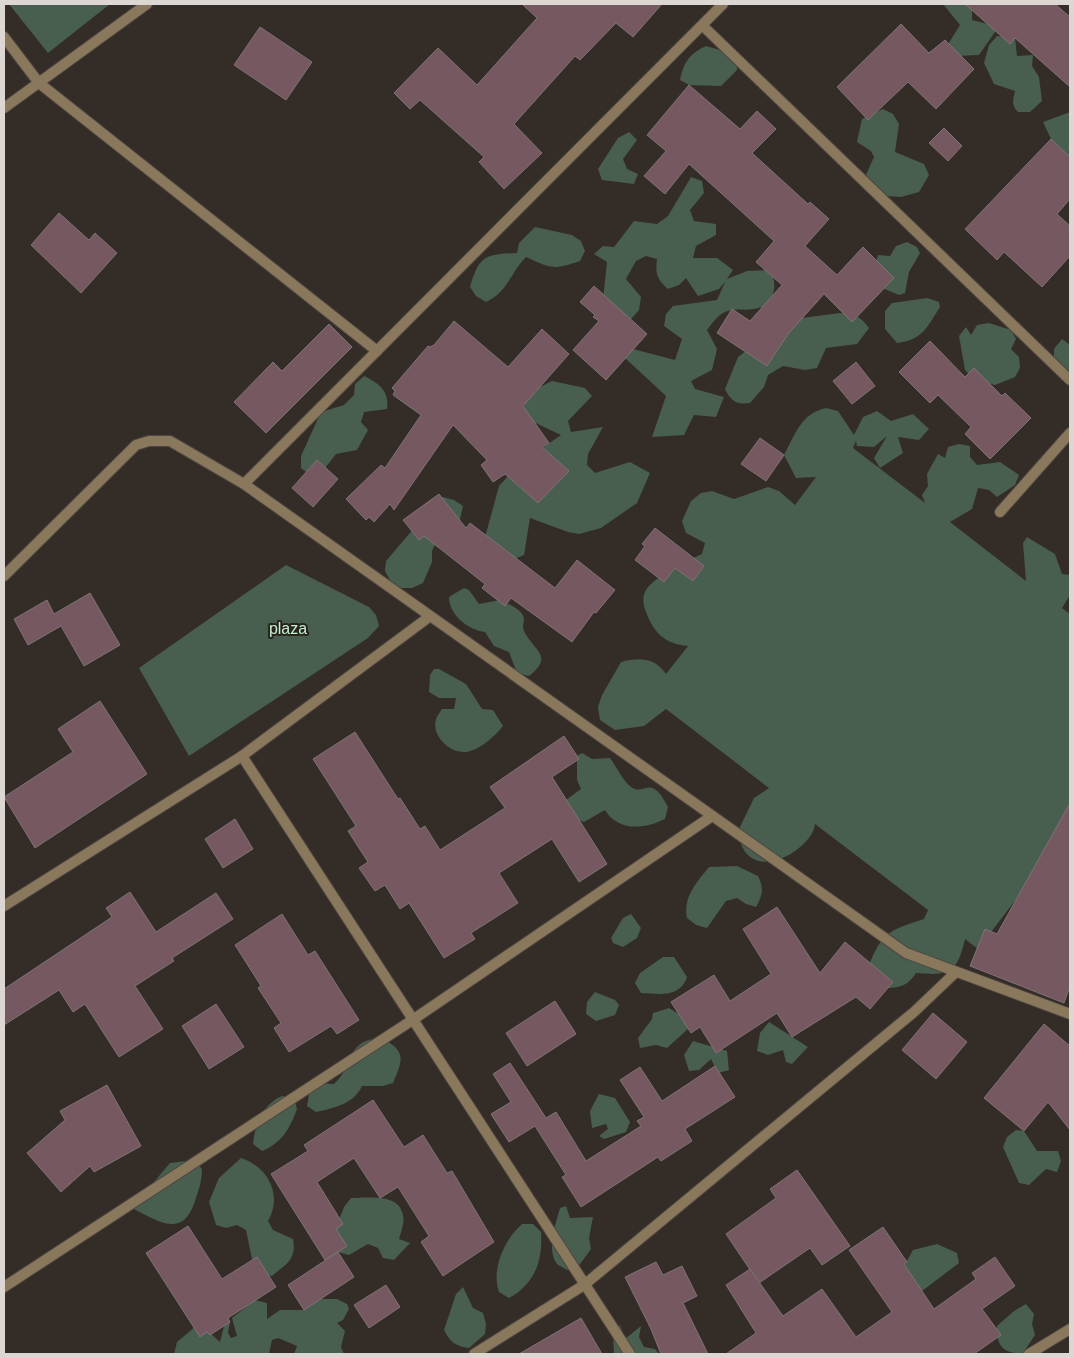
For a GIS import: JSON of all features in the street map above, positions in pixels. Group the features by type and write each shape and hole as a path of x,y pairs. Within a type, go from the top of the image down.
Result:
{"street":[{"path":"4,108 147,4"},
{"path":"244,484 723,4"},
{"path":"703,26 1070,380"},
{"path":"4,37 38,83 377,351"},
{"path":"1000,512 1070,433"},
{"path":"4,576 136,445 149,441 170,441 244,484 429,617 906,953 1070,1014"},
{"path":"4,906 242,756 429,617"},
{"path":"242,756 630,1354"},
{"path":"4,1287 414,1019 712,816"},
{"path":"474,1354 584,1285 914,1012 956,972"},
{"path":"1028,1354 1070,1329"}],"green space":[{"path":"9,4 110,4 48,53"},
{"path":"943,4 972,4 972,20 988,24 997,29 979,55 956,56 947,46 960,25"},
{"path":"997,36 1015,38 1017,56 1033,55 1032,66 1039,77 1042,101 1030,112 1018,112 1013,105 1015,91 994,84 984,63 989,45"},
{"path":"706,46 727,52 736,58 737,70 721,86 689,85 680,80 688,59"},
{"path":"883,109 893,114 899,124 895,152 924,164 929,175 919,192 901,197 871,195 865,177 874,157 871,151 857,142 862,119"},
{"path":"1070,112 1070,170 1062,169 1048,156 1051,139 1043,122"},
{"path":"629,132 637,140 623,159 627,169 638,174 634,184 602,180 598,169 618,138"},
{"path":"691,177 702,181 704,193 690,210 694,221 716,224 716,235 696,246 693,258 717,258 733,270 727,279 747,271 770,270 773,276 774,288 770,300 766,304 754,309 727,311 719,316 707,330 717,349 712,370 691,381 695,389 724,397 716,417 694,415 684,435 652,437 666,396 625,358 629,348 675,360 682,339 664,326 666,314 673,306 717,300 725,282 719,289 698,296 686,278 679,285 668,289 658,276 656,268 657,259 646,256 636,261 626,279 641,297 639,310 625,326 602,309 607,262 594,254 603,246 614,247 634,221 657,224 668,216"},
{"path":"535,227 572,235 581,241 585,251 580,261 553,267 526,257 504,288 493,298 486,302 476,296 470,287 480,263 490,256 497,254 517,253 519,243"},
{"path":"907,242 917,247 920,253 909,272 905,293 899,295 882,288 873,274 878,255 890,256 896,246"},
{"path":"927,298 939,302 940,307 931,321 919,336 897,343 885,329 885,311 892,303"},
{"path":"840,313 856,316 869,328 857,344 826,348 817,368 805,370 783,366 768,375 764,387 750,403 738,403 729,397 725,389 738,357 747,350 802,318"},
{"path":"989,323 1011,330 1016,339 1011,349 1019,357 1020,368 1015,377 995,385 973,379 965,370 959,336 966,327 971,335 977,325"},
{"path":"1062,339 1070,345 1070,382 1054,362 1054,349"},
{"path":"364,376 379,385 385,393 387,409 364,412 361,422 368,430 357,450 336,454 322,472 310,475 301,468 301,456 321,412 344,405 354,395 355,384"},
{"path":"552,381 585,388 592,396 568,421 571,432 603,427 588,454 587,465 595,473 630,462 650,473 637,503 601,528 579,534 568,532 530,518 524,555 504,563 484,541 499,486 519,464 561,435 523,417 527,397 533,391"},
{"path":"826,408 838,411 854,435 863,417 877,411 891,421 913,414 929,429 919,440 898,437 903,453 880,468 874,458 887,436 874,447 857,446 856,441 853,448 925,503 922,495 928,486 927,474 938,454 945,458 948,447 959,444 970,446 970,457 977,465 1000,462 1019,475 1015,485 997,497 989,490 978,488 972,509 950,522 1026,581 1023,543 1027,537 1055,554 1062,574 1070,575 1070,595 1062,608 1070,614 1070,829 978,949 965,939 959,959 950,970 937,974 916,973 903,985 895,987 885,988 868,967 873,955 888,934 902,926 924,919 928,910 815,824 812,833 806,841 788,856 766,862 756,860 745,852 737,833 754,798 769,788 666,709 644,726 615,730 600,720 598,707 602,695 621,662 646,660 657,665 666,674 688,646 673,643 661,636 649,619 643,601 646,590 657,579 702,554 705,543 686,533 682,521 691,501 701,493 712,491 734,499 768,487 779,491 795,505 816,477 796,478 784,455 805,420 817,411"},
{"path":"443,497 454,500 463,506 458,528 438,538 432,551 432,562 423,583 412,588 401,588 391,582 385,571 386,561 415,527 424,505 433,498"},
{"name":"plaza","path":"286,565 369,607 376,615 379,626 368,638 189,756 139,668"},
{"path":"464,588 469,590 479,604 500,600 521,612 524,619 524,631 540,653 541,658 537,669 529,676 517,673 509,652 494,646 485,632 466,625 452,610 449,597"},
{"path":"434,669 439,669 466,684 482,709 493,710 503,726 476,749 459,752 453,750 439,737 435,725 436,718 442,709 454,709 456,698 439,698 429,692 430,675"},
{"path":"582,753 592,759 610,758 631,787 636,789 652,788 657,791 668,807 665,819 649,825 632,826 617,822 605,810 584,822 568,815 566,800 581,789 577,780 577,756"},
{"path":"737,866 758,876 762,892 756,907 746,904 737,898 726,901 707,928 696,925 687,918 686,910 689,897 695,885 709,867"},
{"path":"631,914 641,928 637,938 623,947 613,943 611,938 623,918"},
{"path":"663,957 674,957 687,977 684,984 674,992 641,993 635,983 640,973"},
{"path":"595,992 615,1000 619,1005 615,1015 596,1021 586,1014 587,1002"},
{"path":"669,1008 690,1021 689,1028 667,1048 656,1045 640,1048 638,1038 652,1019 653,1013"},
{"path":"769,1022 808,1047 792,1064 786,1062 783,1050 768,1055 757,1051 760,1033"},
{"path":"381,1038 395,1047 401,1057 393,1083 383,1086 362,1086 349,1101 330,1109 316,1112 307,1106 311,1083 334,1084 341,1077 356,1048 361,1043"},
{"path":"693,1041 727,1051 729,1070 718,1073 711,1059 699,1070 689,1071 684,1055"},
{"path":"599,1094 615,1098 630,1122 626,1132 604,1139 599,1136 608,1129 606,1124 592,1128 590,1111"},
{"path":"282,1096 294,1098 297,1109 280,1139 262,1151 253,1144 258,1122 265,1109"},
{"path":"1016,1130 1024,1131 1037,1151 1058,1151 1061,1161 1057,1172 1046,1169 1029,1185 1019,1183 1003,1147 1007,1137"},
{"path":"241,1158 259,1168 270,1183 274,1201 268,1221 273,1230 293,1239 292,1257 286,1265 272,1276 261,1274 253,1264 246,1230 237,1225 226,1228 216,1225 209,1202 219,1178"},
{"path":"194,1160 202,1169 201,1183 189,1215 182,1221 175,1224 167,1224 132,1208 170,1163"},
{"path":"351,1198 382,1198 396,1203 400,1208 404,1221 399,1239 410,1243 394,1260 383,1258 378,1248 368,1244 349,1255 338,1252 331,1240 344,1207"},
{"path":"566,1206 570,1218 593,1217 589,1238 591,1249 578,1267 567,1270 557,1264 552,1251 554,1228 560,1208"},
{"path":"522,1224 533,1224 541,1232 539,1261 536,1270 525,1286 509,1298 499,1292 497,1283 498,1265 505,1246"},
{"path":"937,1244 957,1253 959,1263 922,1291 901,1272 913,1250"},
{"path":"463,1287 473,1308 483,1313 486,1324 485,1334 469,1348 453,1343 444,1330 456,1294"},
{"path":"314,1299 337,1299 347,1304 349,1309 343,1320 337,1323 345,1331 341,1347 344,1354 294,1354 297,1346 278,1338 272,1340 269,1354 174,1354 177,1342 196,1326 207,1330 220,1342 225,1322 230,1322 228,1333 231,1338 237,1336 232,1318 255,1300 267,1303 267,1319 280,1310 303,1310"},
{"path":"1026,1304 1034,1314 1032,1324 1035,1335 1023,1353 1010,1352 1002,1347 1000,1343 997,1326 1014,1311"},
{"path":"620,1325 625,1339 641,1326 639,1337 644,1347 655,1349 659,1354 614,1354 613,1334"}],"building":[{"path":"522,4 662,4 633,37 616,23 580,60 575,56 514,124 542,153 504,189 479,162 484,157 420,100 410,109 394,93 438,48 477,85 537,18"},
{"path":"965,4 1055,4 1070,17 1070,87 1015,38 1010,44"},
{"path":"901,24 929,53 945,40 974,69 936,109 908,82 868,120 837,87"},
{"path":"260,27 312,62 286,100 234,65"},
{"path":"689,85 740,129 757,111 776,129 752,153 808,204 810,202 829,219 805,246 837,275 863,247 894,278 852,322 824,294 788,334 767,366 717,333 732,309 750,321 782,285 756,262 774,241 689,164 665,194 644,176 666,151 647,135"},
{"path":"944,128 962,146 948,161 929,143"},
{"path":"1051,139 1070,157 1070,199 1057,214 1070,226 1070,256 1042,287 1004,252 997,260 965,229"},
{"path":"59,213 89,240 95,233 117,253 81,293 31,245"},
{"path":"594,286 647,334 606,380 573,350 599,321 580,302"},
{"path":"454,321 508,367 542,329 569,354 523,406 549,443 542,447 569,471 538,503 505,474 493,482 481,465 487,460 453,425 394,510 390,504 374,522 369,517 366,520 346,499 381,465 385,468 421,415 393,395 395,391 392,388 428,346 434,345"},
{"path":"329,324 352,347 266,433 234,402 273,362 282,371"},
{"path":"930,341 965,377 974,368 1002,396 1005,393 1031,418 990,459 965,434 971,427 938,395 930,403 899,372"},
{"path":"856,362 875,386 852,404 833,381"},
{"path":"760,438 784,455 766,481 741,464"},
{"path":"317,460 338,479 313,507 292,488"},
{"path":"439,494 466,528 470,523 555,588 577,560 615,590 596,613 594,612 572,642 511,598 505,606 482,588 485,584 424,536 419,540 403,520"},
{"path":"655,528 704,566 693,581 675,568 664,582 635,560 645,546 642,544"},
{"path":"90,593 120,645 84,666 61,626 28,645 14,619 47,600 54,614"},
{"path":"100,701 147,774 35,848 4,797 73,752 58,729"},
{"path":"355,732 398,799 400,798 420,829 425,826 440,850 505,808 490,787 564,736 579,759 552,777 607,864 579,882 552,839 499,873 518,903 471,933 475,939 444,958 409,903 400,909 385,885 375,891 359,868 368,862 348,831 356,826 313,759"},
{"path":"1070,803 1070,986 1064,1003 970,966 985,929 997,934"},
{"path":"235,819 253,849 223,868 205,839"},
{"path":"130,892 156,932 216,893 233,919 172,958 174,961 135,986 163,1029 119,1057 85,1004 73,1012 59,990 4,1025 4,989 112,917 106,908"},
{"path":"777,907 820,973 845,942 893,982 870,1009 856,997 792,1037 777,1013 716,1053 700,1027 691,1033 671,1002 714,975 730,1001 771,974 743,929"},
{"path":"282,914 308,955 315,951 359,1020 337,1034 331,1026 289,1052 274,1028 281,1023 258,988 261,986 235,945"},
{"path":"555,1001 576,1034 527,1066 506,1033"},
{"path":"216,1004 244,1047 209,1069 182,1026"},
{"path":"933,1013 967,1042 936,1079 902,1050"},
{"path":"1044,1024 1070,1046 1070,1130 1048,1102 1024,1131 984,1098"},
{"path":"510,1063 546,1118 556,1112 586,1161 641,1126 637,1121 644,1117 620,1080 640,1067 662,1101 715,1066 735,1097 685,1129 692,1141 661,1161 658,1157 581,1207 562,1177 566,1175 535,1126 509,1142 491,1114 511,1102 493,1074"},
{"path":"107,1085 141,1146 94,1172 90,1166 61,1192 27,1153 65,1120 60,1111"},
{"path":"373,1100 404,1147 423,1135 447,1173 452,1171 494,1242 443,1276 421,1242 429,1236 398,1187 380,1198 354,1158 317,1182 343,1224 336,1229 347,1246 325,1260 271,1174 308,1151 304,1145"},
{"path":"797,1170 850,1246 822,1265 810,1248 759,1283 726,1234 776,1198 770,1189"},
{"path":"188,1226 222,1279 257,1257 276,1287 228,1318 230,1322 210,1335 207,1332 200,1337 146,1253"},
{"path":"883,1227 907,1262 904,1264 934,1309 976,1279 972,1273 995,1257 1015,1286 982,1309 1001,1335 974,1354 726,1354 756,1333 726,1285 750,1269 783,1316 822,1289 856,1337 892,1312 849,1250"},
{"path":"338,1252 354,1277 304,1310 288,1285"},
{"path":"656,1262 663,1275 682,1266 697,1296 683,1303 708,1354 661,1354 651,1329 625,1277"},
{"path":"386,1285 400,1307 369,1328 354,1305"},
{"path":"581,1318 602,1354 519,1354"}]}
